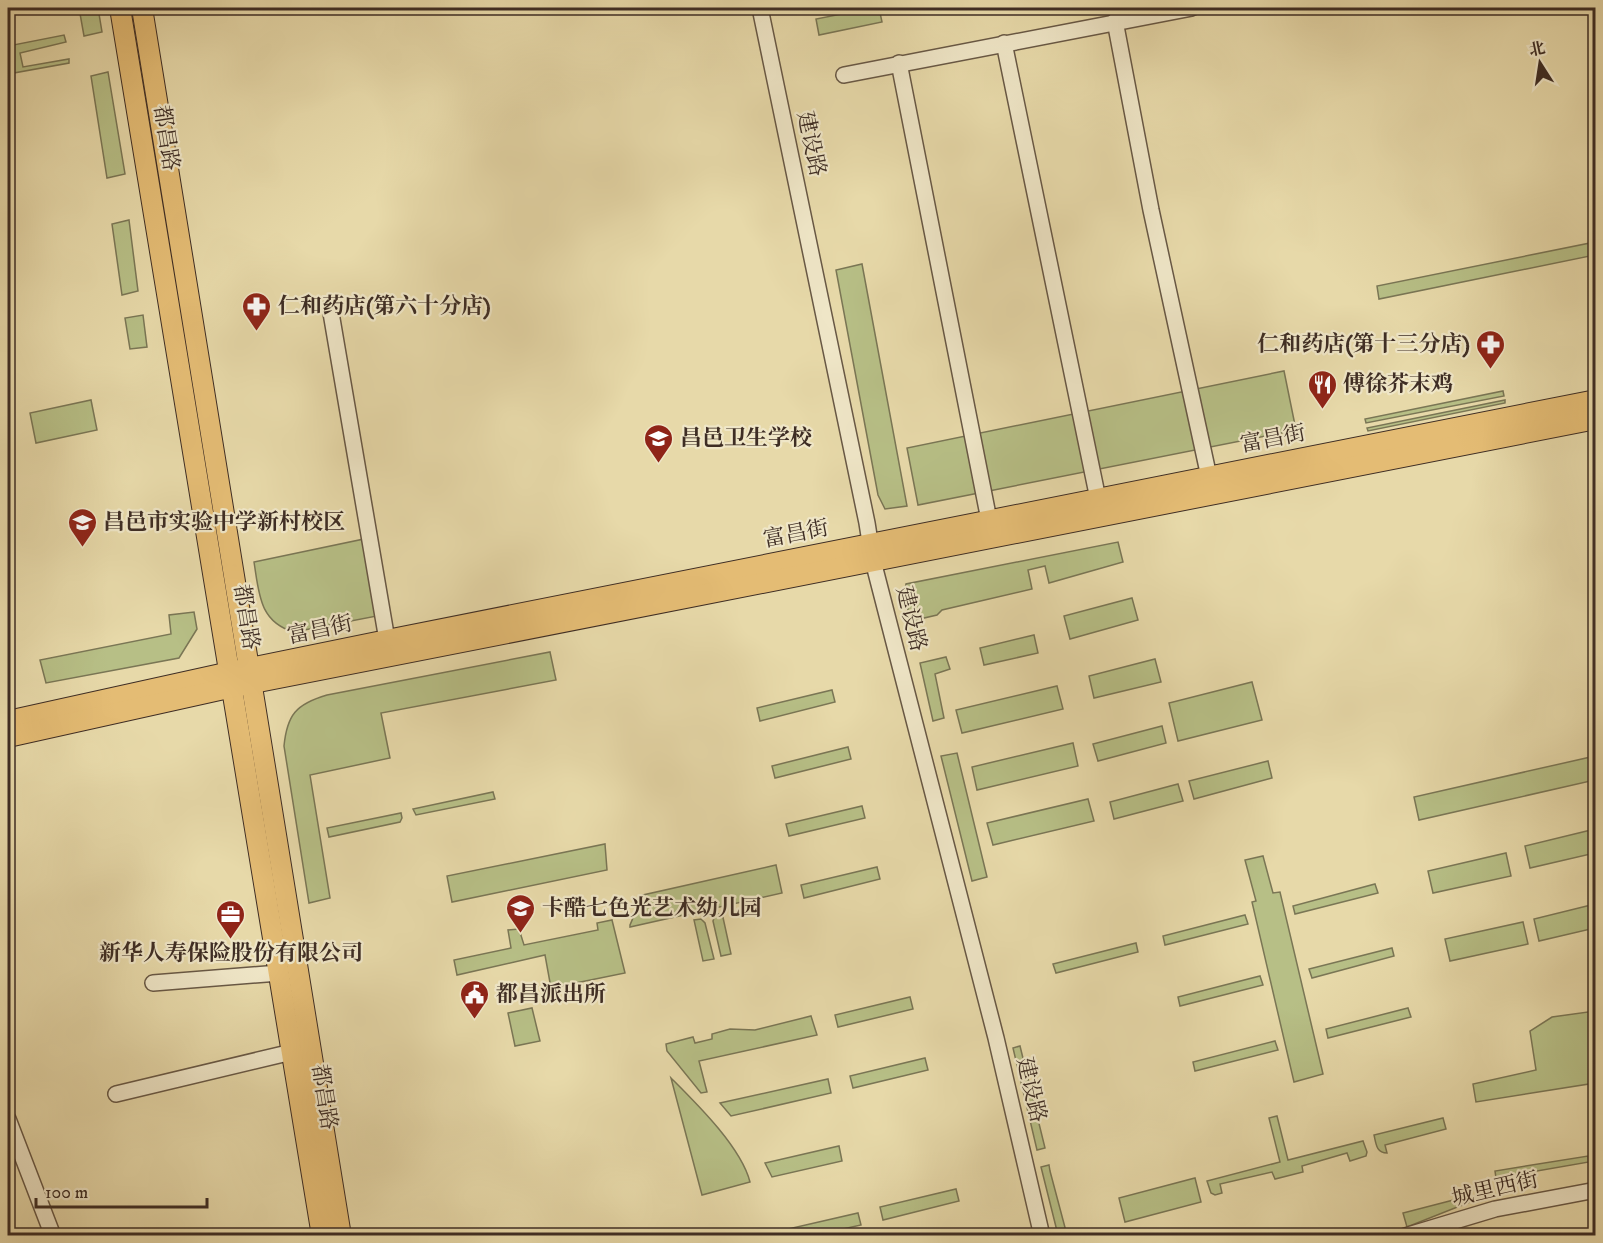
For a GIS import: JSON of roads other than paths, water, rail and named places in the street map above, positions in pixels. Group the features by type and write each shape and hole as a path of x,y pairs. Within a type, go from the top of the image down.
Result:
{"main road":[{"name":"都昌路","path":"120,8 322,1236"},
{"name":"都昌路","path":"142,8 341,1236"},
{"name":"富昌街","path":"8,721 232,680 872,552 990,520 1596,400"},
{"name":"富昌街","path":"252,676 387,640 1596,418"},
{"name":"富昌街","path":"8,737 232,680"}],"street":[{"name":"建设路","path":"760,8 872,552 996,1038 1042,1236"},
{"path":"844,75 1192,8"},
{"path":"1115,21 1151,210 1209,477"},
{"path":"1004,43 1098,499"},
{"path":"899,63 990,520"},
{"path":"330,307 387,640"},
{"path":"153,983 279,973"},
{"path":"116,1094 292,1052"},
{"path":"8,1119 53,1236"},
{"name":"城里西街","path":"1405,1236 1495,1209 1596,1190"}],"place":[{"name":"仁和药店(第六十分店)","path":"257,332"},
{"name":"仁和药店(第十三分店)","path":"1491,370"},
{"name":"傅徐芥末鸡","path":"1322,410"},
{"name":"昌邑卫生学校","path":"659,464"},
{"name":"昌邑市实验中学新村校区","path":"82,548"},
{"name":"卡酷七色光艺术幼儿园","path":"521,934"},
{"name":"新华人寿保险股份有限公司","path":"231,940"},
{"name":"都昌派出所","path":"475,1020"}]}
